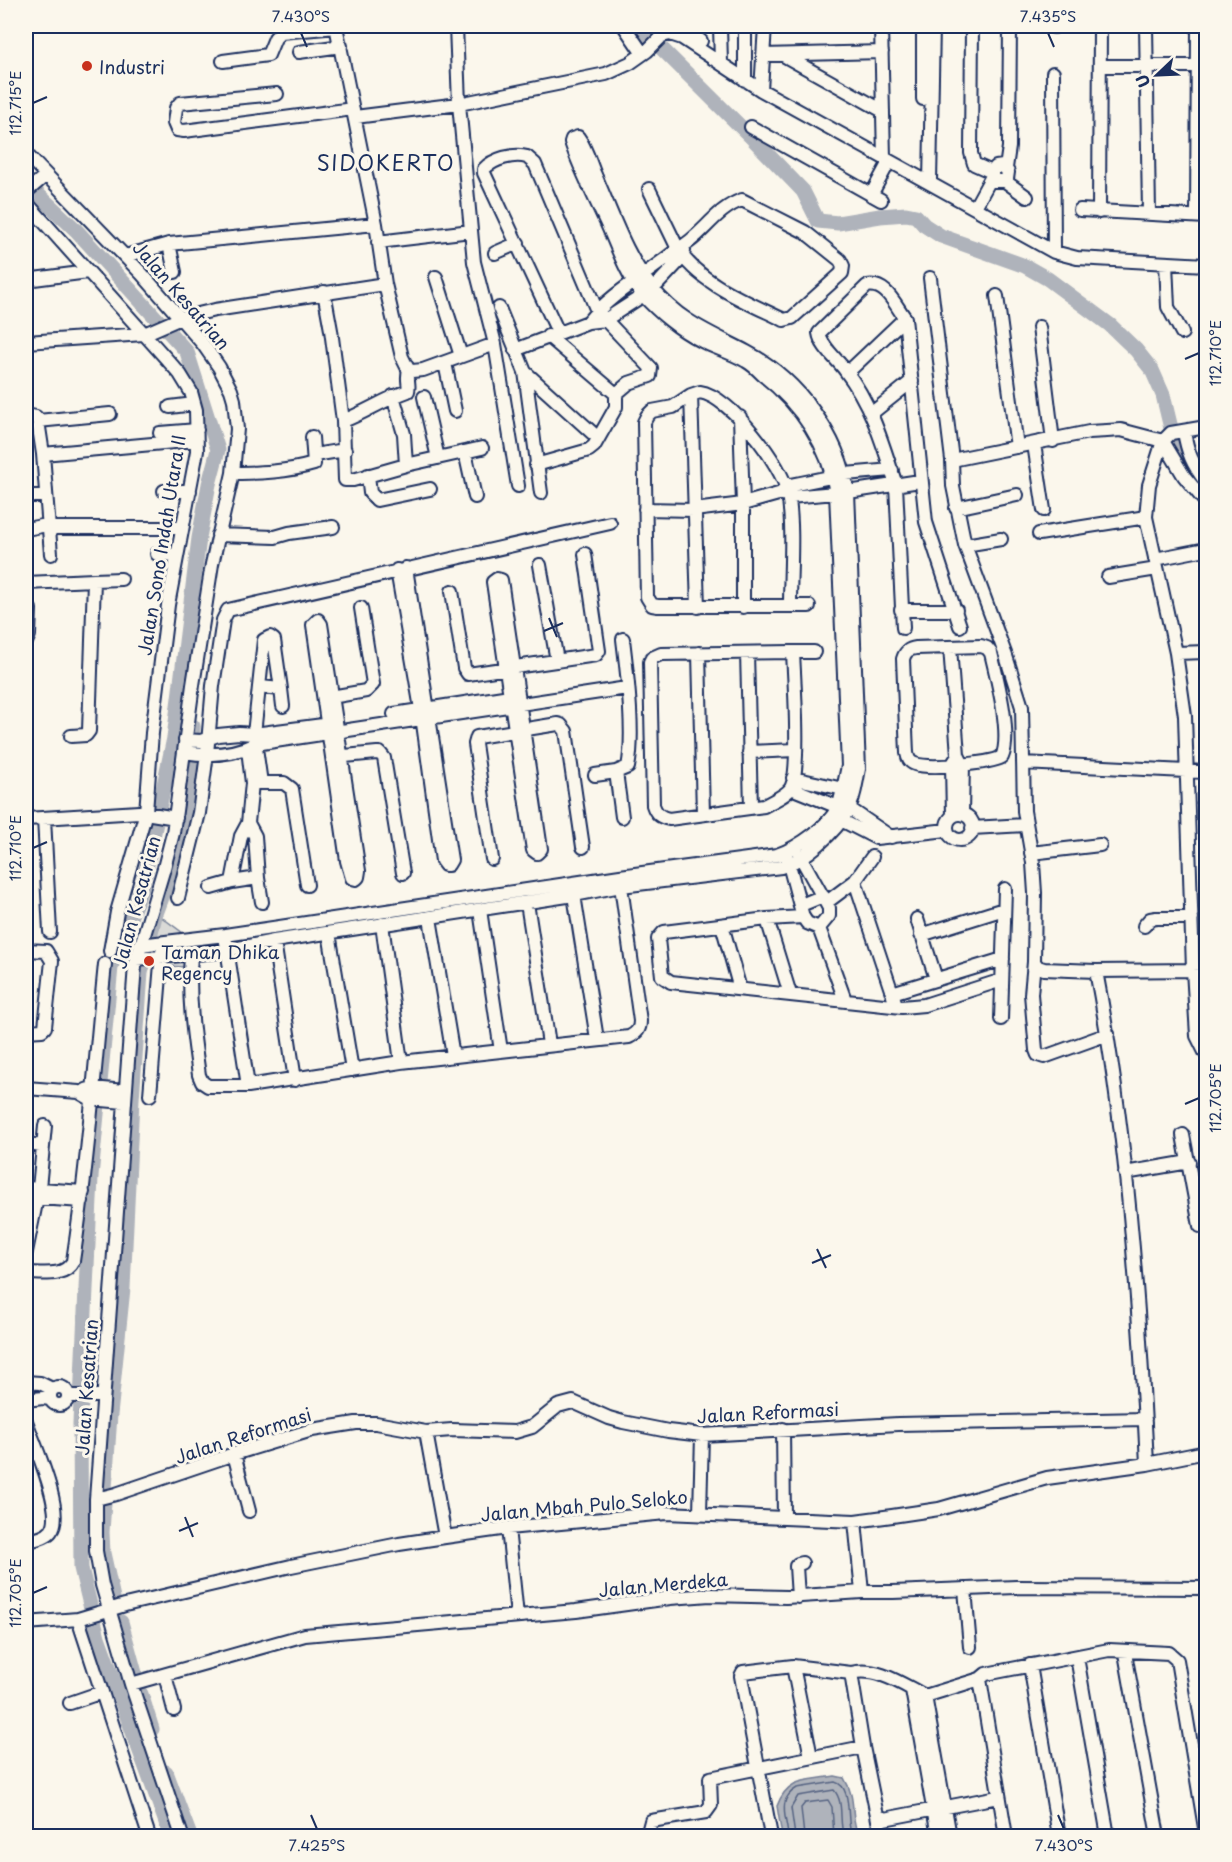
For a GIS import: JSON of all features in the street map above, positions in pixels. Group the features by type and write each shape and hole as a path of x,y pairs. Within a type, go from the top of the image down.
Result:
{"street":[{"path":"223,61 267,55 271,51 275,38 281,32 337,26 376,224 385,284 398,345 409,370 406,378 409,390 344,421"},
{"path":"456,26 459,104 477,276 495,344 518,486"},
{"path":"624,26 645,53"},
{"path":"720,26 720,59"},
{"path":"745,26 746,80"},
{"path":"760,90 765,26"},
{"path":"751,127 876,197 887,160 883,111 881,26"},
{"path":"923,26 927,127"},
{"path":"926,180 933,26"},
{"path":"972,26 972,160 977,168 998,176 1027,197"},
{"path":"978,209 998,176 1009,147 1010,26"},
{"path":"1099,212 1100,26"},
{"path":"1146,26 1149,213"},
{"path":"1080,210 1202,216 1202,87 1198,66 1202,44 1198,26"},
{"path":"277,94 180,103 174,112 175,124 179,131 459,104 606,74 626,66 645,53 659,38 682,31 760,90 1054,252 1077,258 1206,265"},
{"path":"300,52 341,46"},
{"path":"763,55 882,52"},
{"path":"782,55 883,111"},
{"path":"1100,66 1198,66"},
{"path":"1053,73 1054,252"},
{"path":"606,212 581,142 577,137 572,140 572,144 638,278 668,318 699,340 746,361 774,370 785,377 823,426 839,476 842,492 848,629 859,769 855,791 840,812 794,853 790,865 802,911 807,923 819,928 845,1000"},
{"name":"Jalan Kesatrian","path":"26,154 44,177 125,256 176,320 219,368 234,400 237,429 233,472 208,586 195,747 173,817 122,1096 100,1396 96,1551 102,1585 136,1682 182,1836"},
{"path":"536,465 589,450 597,442 616,408 616,393 553,334 518,243 484,171 490,164 519,155 529,158 538,169 601,315 651,368 650,376 630,383 616,393"},
{"path":"26,192 44,177"},
{"path":"515,350 588,322 648,292 681,250 714,217 742,200 805,232 840,260 843,266 842,273 792,318 784,320 718,286 697,270 681,250 649,189"},
{"name":"Jalan Sono Indah Utara II","path":"26,202 88,272 147,333 180,374 194,404 197,451 177,555 160,667 150,813 124,884 110,951"},
{"path":"125,256 169,244 376,224"},
{"path":"378,242 471,231"},
{"path":"495,253 518,243"},
{"path":"169,244 175,272"},
{"path":"601,315 638,278 681,250"},
{"path":"1166,263 1168,307 1182,333"},
{"path":"26,280 88,272"},
{"path":"436,277 461,356"},
{"path":"930,278 956,508 964,545 1020,697 1023,723 1025,825 1031,853 1035,893 1031,994 1038,1054 1044,1057 1108,1034"},
{"path":"26,342 147,333 176,320 224,308 385,284"},
{"path":"903,628 896,485 892,470 872,413 847,373 821,341 819,333 867,286 880,286 905,318 920,481 929,536 960,626"},
{"path":"324,292 344,421 345,480 350,481 406,465 482,448"},
{"path":"648,292 703,331 748,352 798,409 839,476"},
{"path":"997,296 1017,447"},
{"path":"499,308 525,372 541,493"},
{"path":"847,373 905,318"},
{"path":"1039,327 1053,441"},
{"path":"409,370 417,371 445,363 495,344"},
{"path":"445,363 455,411"},
{"path":"525,372 598,438"},
{"path":"872,413 912,381"},
{"path":"790,606 786,492 759,441 740,417 707,393 700,392 673,407 652,411 646,416 644,422 646,597 649,602 658,606 698,607 809,606"},
{"path":"692,395 698,607"},
{"path":"393,396 404,434 406,465"},
{"path":"424,397 438,458"},
{"path":"170,407 194,404"},
{"path":"38,421 110,414"},
{"path":"26,415 36,417 38,421 51,554"},
{"path":"740,417 743,607"},
{"path":"952,460 1089,432 1120,430 1175,434 1206,427"},
{"path":"160,433 197,435"},
{"path":"1175,434 1192,464 1206,482"},
{"path":"1175,434 1184,476 1203,499"},
{"path":"1175,434 1149,485 1146,517 1176,653 1185,709 1193,970 1201,1008 1197,1036 1206,1054"},
{"path":"43,454 197,435"},
{"path":"233,472 257,473 312,465 315,462 312,436"},
{"path":"1034,444 1044,510"},
{"path":"314,454 345,450"},
{"path":"465,452 475,497"},
{"path":"645,509 694,510 743,504 839,476 892,470"},
{"path":"368,475 370,493 376,500 430,489"},
{"path":"786,492 842,492 920,481"},
{"path":"164,491 190,491"},
{"path":"956,508 1017,495"},
{"path":"26,496 46,496"},
{"path":"1039,534 1146,517"},
{"path":"178,898 199,813 195,747 213,686 223,620 228,610 610,523"},
{"path":"26,529 48,527 182,528"},
{"path":"218,535 275,537 333,527"},
{"path":"964,545 1000,539"},
{"path":"1108,577 1206,549"},
{"path":"157,554 177,555"},
{"path":"452,591 465,672 472,675 596,655 599,651 585,554"},
{"path":"540,566 557,661"},
{"path":"402,569 437,796"},
{"path":"26,583 121,579"},
{"path":"71,736 86,735 89,730 94,580"},
{"path":"328,698 366,691 373,684 361,608"},
{"path":"501,608 530,800"},
{"path":"26,642 29,635 30,609"},
{"path":"901,610 956,610"},
{"path":"328,698 313,625 318,621 321,624 328,698 347,829"},
{"path":"840,812 848,766 848,629"},
{"path":"232,882 241,836 248,823 256,783 253,742 264,640 270,637 274,640 283,706"},
{"path":"595,775 625,770 629,762 627,684 623,639"},
{"path":"981,646 987,648 991,653 1003,707 1006,747 1002,757 916,765 908,758 903,659 909,649 950,647 981,646"},
{"path":"950,647 958,762 958,815 947,825 947,830 951,836 964,839 970,835 972,828 968,817 958,815"},
{"path":"793,652 796,766 792,783 770,803 669,819 661,818 653,805 650,662 656,655 699,653 747,653 793,652 814,652"},
{"path":"1176,653 1206,652"},
{"path":"699,653 703,814"},
{"path":"747,653 751,807"},
{"path":"195,747 240,751 253,742 332,727 627,684"},
{"path":"260,687 281,689"},
{"path":"492,859 475,744 477,737 558,724 566,731 583,847"},
{"path":"195,747 226,734 253,742"},
{"path":"748,752 795,750"},
{"path":"337,757 380,753 384,758 403,873"},
{"path":"1023,763 1206,772"},
{"path":"616,772 622,817"},
{"path":"256,783 284,783 292,789 307,885"},
{"path":"792,783 855,791"},
{"path":"792,783 840,812 891,837 947,830"},
{"path":"26,819 150,813 173,817"},
{"path":"44,818 51,932"},
{"path":"248,823 255,836 262,902"},
{"path":"972,828 1025,825"},
{"path":"1031,853 1100,845"},
{"path":"716,870 794,853"},
{"path":"794,853 829,908 829,916 819,928"},
{"path":"872,857 855,881 802,911 767,919 669,931 661,935 658,939 662,976 671,982 845,1000 894,999 936,980 1003,959"},
{"path":"150,1095 148,959 150,945 355,923 620,881 716,870 790,865"},
{"path":"211,888 258,878"},
{"path":"191,955 189,993 191,1019 199,1075 202,1082 208,1086 248,1086 401,1062 629,1037 640,1028 620,881"},
{"path":"855,881 894,999 902,1007 924,1005 1002,980"},
{"path":"462,906 480,910 527,903 574,895 607,883"},
{"path":"1001,1019 1005,889"},
{"path":"574,895 597,1039"},
{"path":"527,903 549,1044"},
{"path":"148,959 223,951 329,933 355,923 382,924 430,918 449,908"},
{"path":"921,935 1004,909"},
{"path":"480,910 501,1051"},
{"path":"430,918 453,1056"},
{"path":"1144,926 1150,919 1156,918 1192,918"},
{"path":"767,919 790,994"},
{"path":"917,919 936,980"},
{"path":"382,924 401,1062"},
{"path":"722,925 740,989"},
{"path":"329,933 352,1070"},
{"path":"220,936 248,1086"},
{"path":"274,941 295,1080"},
{"path":"26,950 46,951 52,961 45,1027 42,1030 26,1031"},
{"path":"1034,962 1044,969 1193,970"},
{"path":"26,1273 60,1272 70,1267 73,1261 95,1094 105,964"},
{"path":"1096,971 1108,1034 1125,1173 1136,1283 1147,1464"},
{"path":"26,1088 122,1096"},
{"path":"26,1252 45,1126"},
{"path":"1183,1135 1200,1226"},
{"path":"26,1144 43,1146"},
{"path":"1125,1173 1189,1162"},
{"path":"26,1188 34,1194 83,1196"},
{"path":"26,1382 40,1383 51,1394"},
{"path":"26,1400 43,1398 51,1394 58,1386 73,1395 100,1396"},
{"name":"Jalan Reformasi","path":"99,1498 312,1430 356,1423 426,1432 452,1430 515,1432 532,1427 558,1406 573,1402 623,1422 702,1435 898,1424 1145,1419"},
{"path":"26,1421 55,1505 55,1519 47,1535 26,1540"},
{"path":"783,1429 784,1518"},
{"path":"426,1432 445,1537"},
{"path":"700,1513 702,1435"},
{"name":"Jalan Mbah Pulo Seloko","path":"26,1623 81,1618 291,1566 445,1537 508,1528 658,1514 700,1513 855,1521 939,1509 1047,1478 1147,1464 1206,1452"},
{"path":"234,1454 249,1511"},
{"path":"855,1521 862,1592"},
{"path":"508,1528 517,1616"},
{"path":"798,1597 796,1566 802,1563"},
{"name":"Jalan Merdeka","path":"136,1682 304,1635 517,1616 691,1597 798,1597 862,1592 1016,1587 1206,1588"},
{"path":"965,1589 970,1647"},
{"path":"81,1618 98,1694 149,1836"},
{"path":"771,1836 741,1676 743,1672 793,1666 851,1673 877,1672 925,1696 980,1679 986,1674 1109,1650 1125,1653 1169,1653 1177,1660 1206,1834"},
{"path":"1125,1653 1158,1836"},
{"path":"1077,1657 1108,1836"},
{"path":"1030,1665 1059,1836"},
{"path":"793,1666 811,1757"},
{"path":"851,1673 881,1836"},
{"path":"165,1675 174,1710"},
{"path":"980,1679 1006,1836"},
{"path":"912,1690 939,1808 950,1836"},
{"path":"70,1703 98,1694"},
{"path":"925,1696 939,1808 938,1836"},
{"path":"648,1836 651,1821 706,1812 711,1805 710,1778 863,1747"},
{"path":"877,1815 884,1819 998,1797"}],"shaded area":[{"path":"152,910 191,939 191,967 136,965"}],"water":[{"path":"835,1776 844,1778 848,1786 854,1822 859,1836 782,1836 777,1806 787,1789 800,1782"}],"waterway":[{"path":"639,26 803,191 818,221 838,223 880,216 906,214 916,216 924,225 941,236 1025,266 1048,279 1110,325 1136,350 1152,370 1163,395 1175,445 1206,490"},
{"path":"26,183 76,230 187,352 218,450 199,538 174,738 143,884 111,967 91,1177 80,1423 81,1568 98,1637 171,1836"},
{"path":"113,1598 103,1553 102,1532 110,1415 123,1288 141,973 155,916 182,844 191,770 193,726"},
{"path":"121,1622 135,1673"},
{"path":"141,1694 152,1729"},
{"path":"166,1772 190,1836"}],"place":[{"name":"Industri","path":"87,66"},
{"name":"Taman Dhika Regency","path":"149,961"}],"district":[{"name":"SIDOKERTO","path":"386,162"}]}
